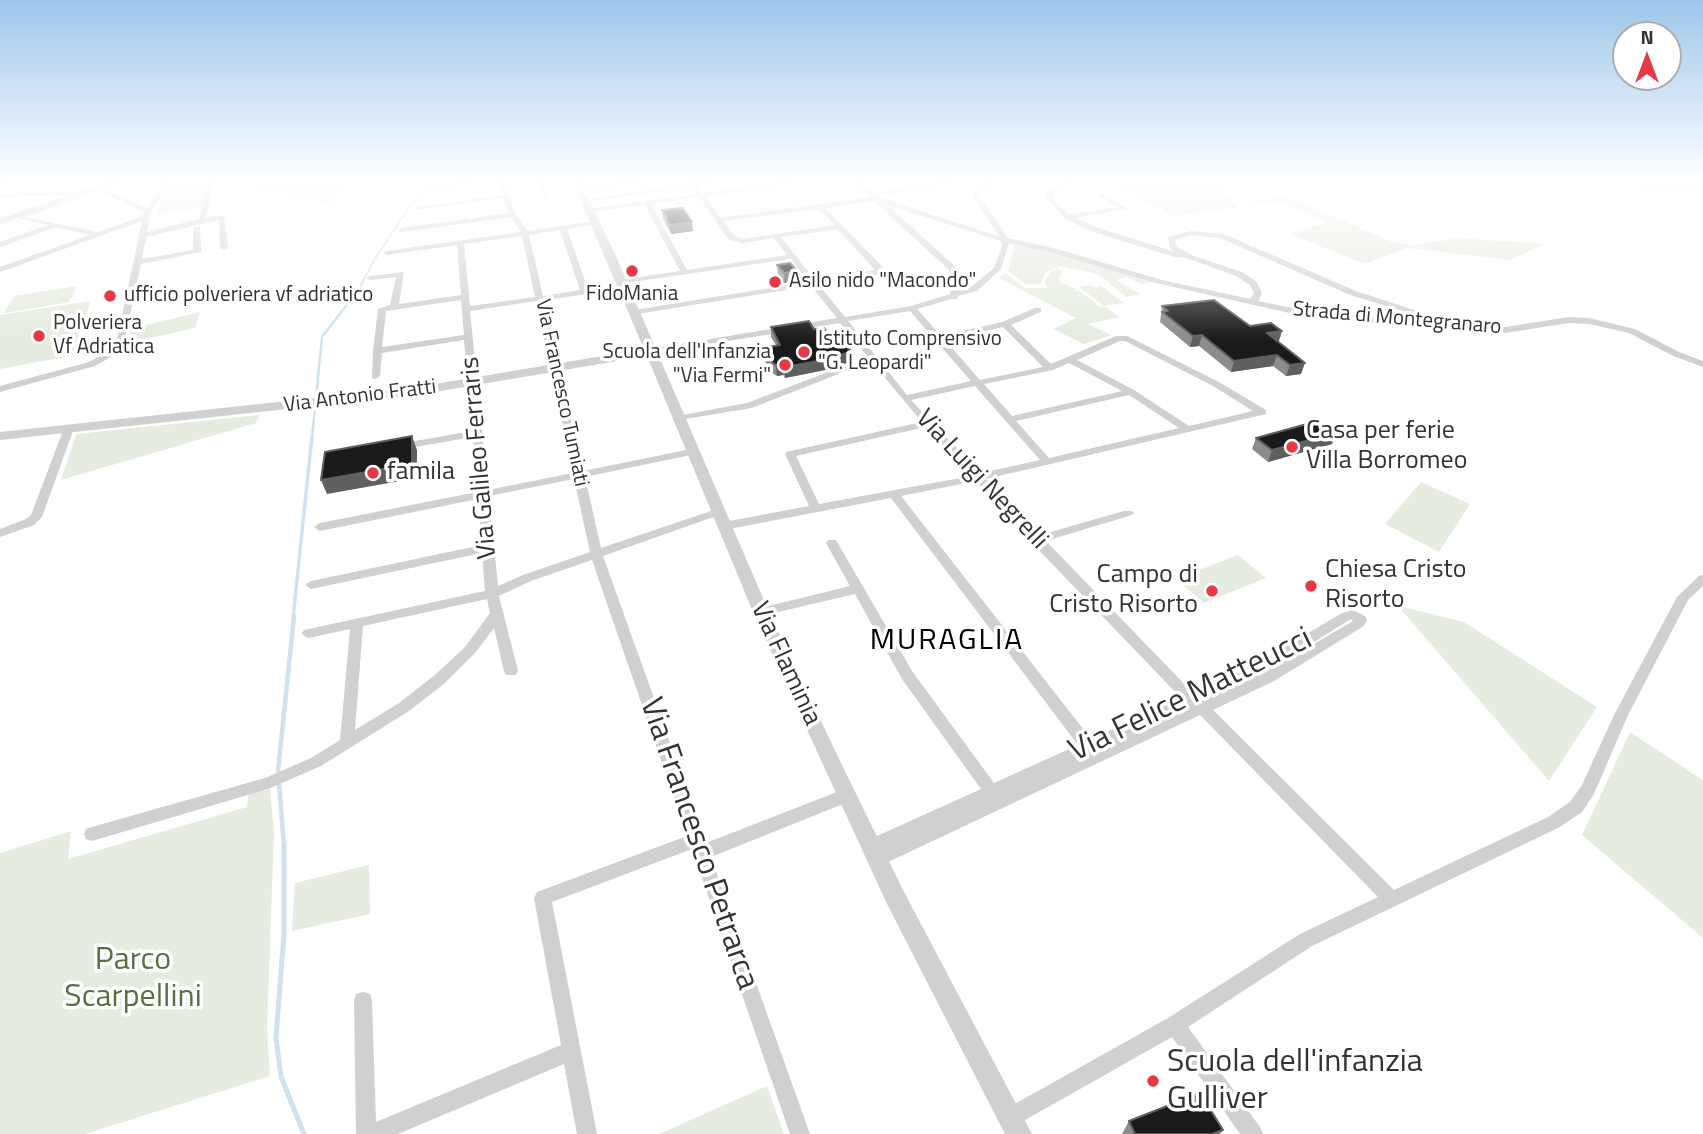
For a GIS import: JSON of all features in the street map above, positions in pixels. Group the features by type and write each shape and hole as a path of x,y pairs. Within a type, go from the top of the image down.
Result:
{"street":[{"path":"0,244 29,234"},
{"path":"0,270 96,234"},
{"path":"0,389 92,364 115,351 120,344 142,236 150,234"},
{"path":"136,262 197,252 197,234"},
{"path":"223,234 224,248"},
{"path":"387,253 511,234"},
{"name":"Via Francesco Tumiati","path":"525,234 596,553"},
{"path":"466,309 585,292 565,234"},
{"name":"Via Flaminia","path":"601,234 691,452 761,611 875,853 1015,1126"},
{"path":"664,234 685,273"},
{"path":"728,234 732,239 743,240 791,234"},
{"path":"634,313 880,272 846,234"},
{"path":"914,234 953,269 956,282 954,297"},
{"name":"Strada di Montegranaro","path":"986,234 1160,282 1312,315 1446,324 1480,330 1505,330 1569,320 1589,321 1632,331 1676,354 1703,364"},
{"path":"650,352 912,308 954,297 975,289 990,277 1001,260 1005,240 1003,234"},
{"path":"1110,234 1239,274 1254,284 1258,294 1252,303"},
{"path":"1188,234 1171,239 1174,248 1191,258"},
{"path":"1200,234 1221,236 1353,293 1419,313"},
{"path":"621,282 791,257 776,236"},
{"name":"Via Galileo Ferraris","path":"460,243 492,594 511,671"},
{"name":"Via Luigi Negrelli","path":"791,257 905,398 1036,540 1391,899"},
{"path":"370,278 401,274 394,308"},
{"path":"374,376 382,309 466,298"},
{"path":"912,308 1047,462"},
{"path":"939,339 1005,324 1038,310"},
{"path":"1005,324 1050,368"},
{"path":"377,351 469,337"},
{"path":"309,634 492,594 596,553 721,519 782,515 895,495 1262,412 1216,384 1127,339 1119,338 1072,361 1050,368 905,398"},
{"name":"Via Antonio Fratti","path":"0,436 305,404 473,383 650,352"},
{"path":"1072,361 1131,391 1187,429"},
{"path":"677,419 748,406 844,369 877,363"},
{"path":"1011,419 1131,391"},
{"path":"816,509 790,454 928,424"},
{"path":"0,533 36,517 69,428"},
{"path":"387,449 477,433"},
{"path":"320,527 691,452"},
{"path":"895,495 1093,753"},
{"path":"1036,540 1128,513"},
{"path":"832,543 907,675 995,797"},
{"path":"311,584 488,548"},
{"name":"Via Francesco Petrarca","path":"596,553 800,1134"},
{"path":"1015,1126 1306,940 1554,822 1576,807 1588,789 1621,715 1683,597 1703,579"},
{"path":"761,611 857,589"},
{"path":"92,834 291,774 404,707 440,679 470,650 496,615"},
{"name":"Via Felice Matteucci","path":"875,853 1197,705 1269,677 1353,619"},
{"path":"347,743 357,623"},
{"path":"587,1134 543,898 847,795"},
{"path":"363,1001 366,1134"},
{"path":"1175,1025 1253,1134"},
{"path":"373,1134 571,1051"}],"green space":[{"path":"1291,234 1373,234 1392,242 1414,245 1459,238 1546,244 1509,260 1408,248 1364,264"},
{"path":"1015,243 1155,282 1141,284 1126,277 1116,280 1140,294 1126,297 1098,274 1061,266 1046,272 1040,284 1025,284 1008,271"},
{"path":"1057,269 1063,271 1059,278 1060,283 1073,287 1097,306 1106,307 1119,317 1088,324 1111,335 1084,344 1053,329 1076,318 999,278 1005,273 1025,288 1049,288 1044,283 1050,272"},
{"path":"77,286 70,302 4,313 14,296"},
{"path":"1101,286 1124,303 1104,306 1079,287"},
{"name":"Polveriera Vf Adriatica","path":"91,301 71,356 0,369 0,315"},
{"path":"200,312 195,328 128,343 130,329"},
{"path":"260,415 256,423 61,480 76,434"},
{"path":"1421,482 1470,504 1439,552 1385,524"},
{"name":"Campo di Cristo Risorto","path":"1238,555 1266,578 1204,603 1176,579"},
{"path":"1398,606 1464,622 1597,707 1549,781"},
{"path":"1630,732 1703,780 1703,938 1582,835"},
{"name":"Parco Scarpellini","path":"270,789 274,833 267,1029 270,1076 85,1134 0,1134 0,853 71,831 68,859 247,807 248,795"},
{"path":"369,865 370,914 292,931 295,883"},
{"path":"767,1086 784,1134 659,1134"}],"building":[{"path":"790,263 797,271 784,273 777,265"},
{"path":"1214,300 1250,326 1271,323 1282,331 1267,333 1305,363 1290,365 1277,355 1234,361 1202,335 1193,336 1162,312 1168,311 1162,306"},
{"path":"809,321 814,329 824,328 830,336 839,334 850,352 785,367 772,362 762,348 780,345 771,327"},
{"path":"1318,421 1336,433 1272,450 1256,438"},
{"path":"412,436 412,464 321,480 325,452"},
{"path":"1200,1093 1223,1130 1212,1134 1135,1134 1129,1121"}],"waterway":[{"path":"356,295 391,234"},
{"path":"312,438 322,337 356,293"},
{"path":"293,618 312,436"},
{"path":"284,846 278,771 294,616"},
{"path":"284,846 284,933 276,1038 281,1077 304,1134"}],"place":[{"name":"FidoMania","path":"632,271"},
{"name":"Asilo nido \"Macondo\"","path":"775,282"},
{"name":"ufficio polveriera vf adriatico","path":"110,296"},
{"name":"Polveriera Vf Adriatica","path":"39,336"},
{"name":"Istituto Comprensivo \"G. Leopardi\"","path":"804,352"},
{"name":"Scuola dell'Infanzia \"Via Fermi\"","path":"785,365"},
{"name":"Casa per ferie Villa Borromeo","path":"1292,447"},
{"name":"famila","path":"373,473"},
{"name":"Chiesa Cristo Risorto","path":"1311,586"},
{"name":"Campo di Cristo Risorto","path":"1212,591"},
{"name":"Scuola dell'infanzia Gulliver","path":"1153,1081"}],"district":[{"name":"MURAGLIA","path":"947,642"}]}
